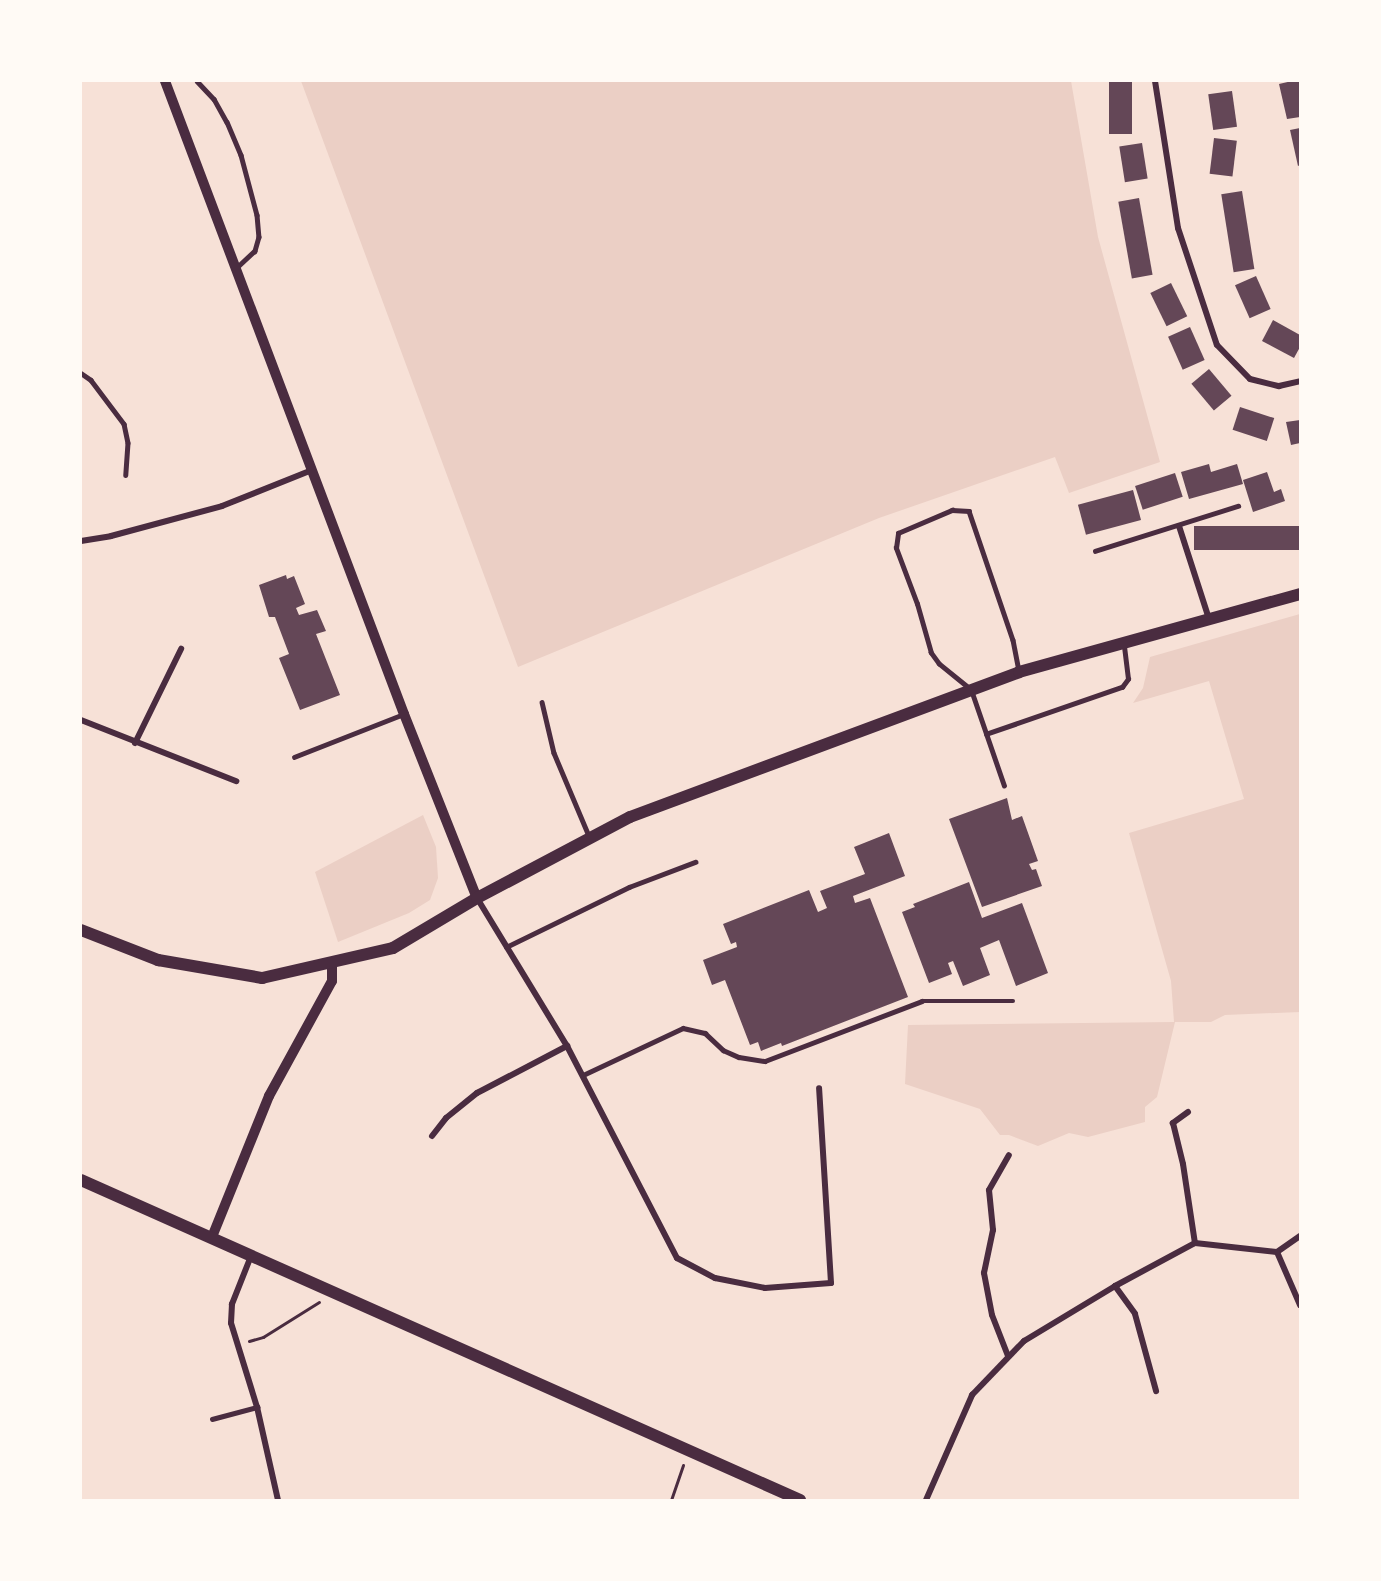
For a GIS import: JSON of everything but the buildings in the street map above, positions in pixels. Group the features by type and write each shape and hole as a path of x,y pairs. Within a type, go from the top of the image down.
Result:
{"main road":[{"path":"81,930 158,960 262,978 393,948 477,898 630,817 1019,672 1300,594"},
{"path":"81,1180 800,1500"}],"street":[{"path":"165,81 404,714 477,898 567,1046 677,1258 715,1278 765,1288 831,1283 819,1088"},
{"path":"1155,81 1178,228 1217,345 1250,379 1279,386 1300,381"},
{"path":"81,541 111,536 222,506 313,470"},
{"path":"1179,526 1209,620"},
{"path":"135,743 181,649"},
{"path":"81,720 236,781"},
{"path":"212,1237 269,1096 332,981 332,962"},
{"path":"432,1136 446,1119 477,1093 567,1046"},
{"path":"1188,1112 1173,1123 1183,1164 1195,1244"},
{"path":"1008,1356 992,1315 984,1273 993,1230 988,1190 1009,1155"},
{"path":"926,1500 972,1395 1024,1341 1115,1286 1195,1244 1277,1252 1300,1236"},
{"path":"1277,1252 1300,1305"},
{"path":"251,1256 232,1304 231,1323 257,1407 278,1500"},
{"path":"1115,1286 1135,1314 1156,1390"}],"lane":[{"path":"197,81 213,99 227,122 241,155 257,215 259,237 255,251 236,269"},
{"path":"81,373 91,380 111,402 124,424 128,443 126,475"},
{"path":"1095,551 1238,506"},
{"path":"1004,786 970,690 939,664 931,653 917,604 896,548 898,533 906,527 952,510 969,511 974,519 1012,640 1019,672"},
{"path":"986,734 1122,687 1128,679 1124,643"},
{"path":"542,702 554,753 590,838"},
{"path":"294,757 404,714"},
{"path":"506,947 629,887 696,862"},
{"path":"583,1075 683,1028 705,1033 723,1050 738,1057 765,1060 922,1001 1013,1001"},
{"path":"212,1419 257,1407"}],"path":[{"path":"239,1344 263,1337 319,1302 324,1290"},
{"path":"671,1500 687,1450"}],"shaded area":[{"path":"301,81 1071,81 1098,237 1160,462 1069,493 1055,457 879,518 518,667"},
{"path":"1300,614 1300,1012 1225,1015 1211,1022 1175,1022 1157,1097 1145,1107 1145,1122 1088,1137 1069,1133 1038,1146 1009,1135 1000,1135 980,1109 905,1084 908,1025 1174,1022 1171,981 1129,833 1244,799 1209,681 1133,703 1143,688 1150,657"},
{"path":"423,815 436,847 438,878 430,900 409,913 338,942 315,872"}]}
